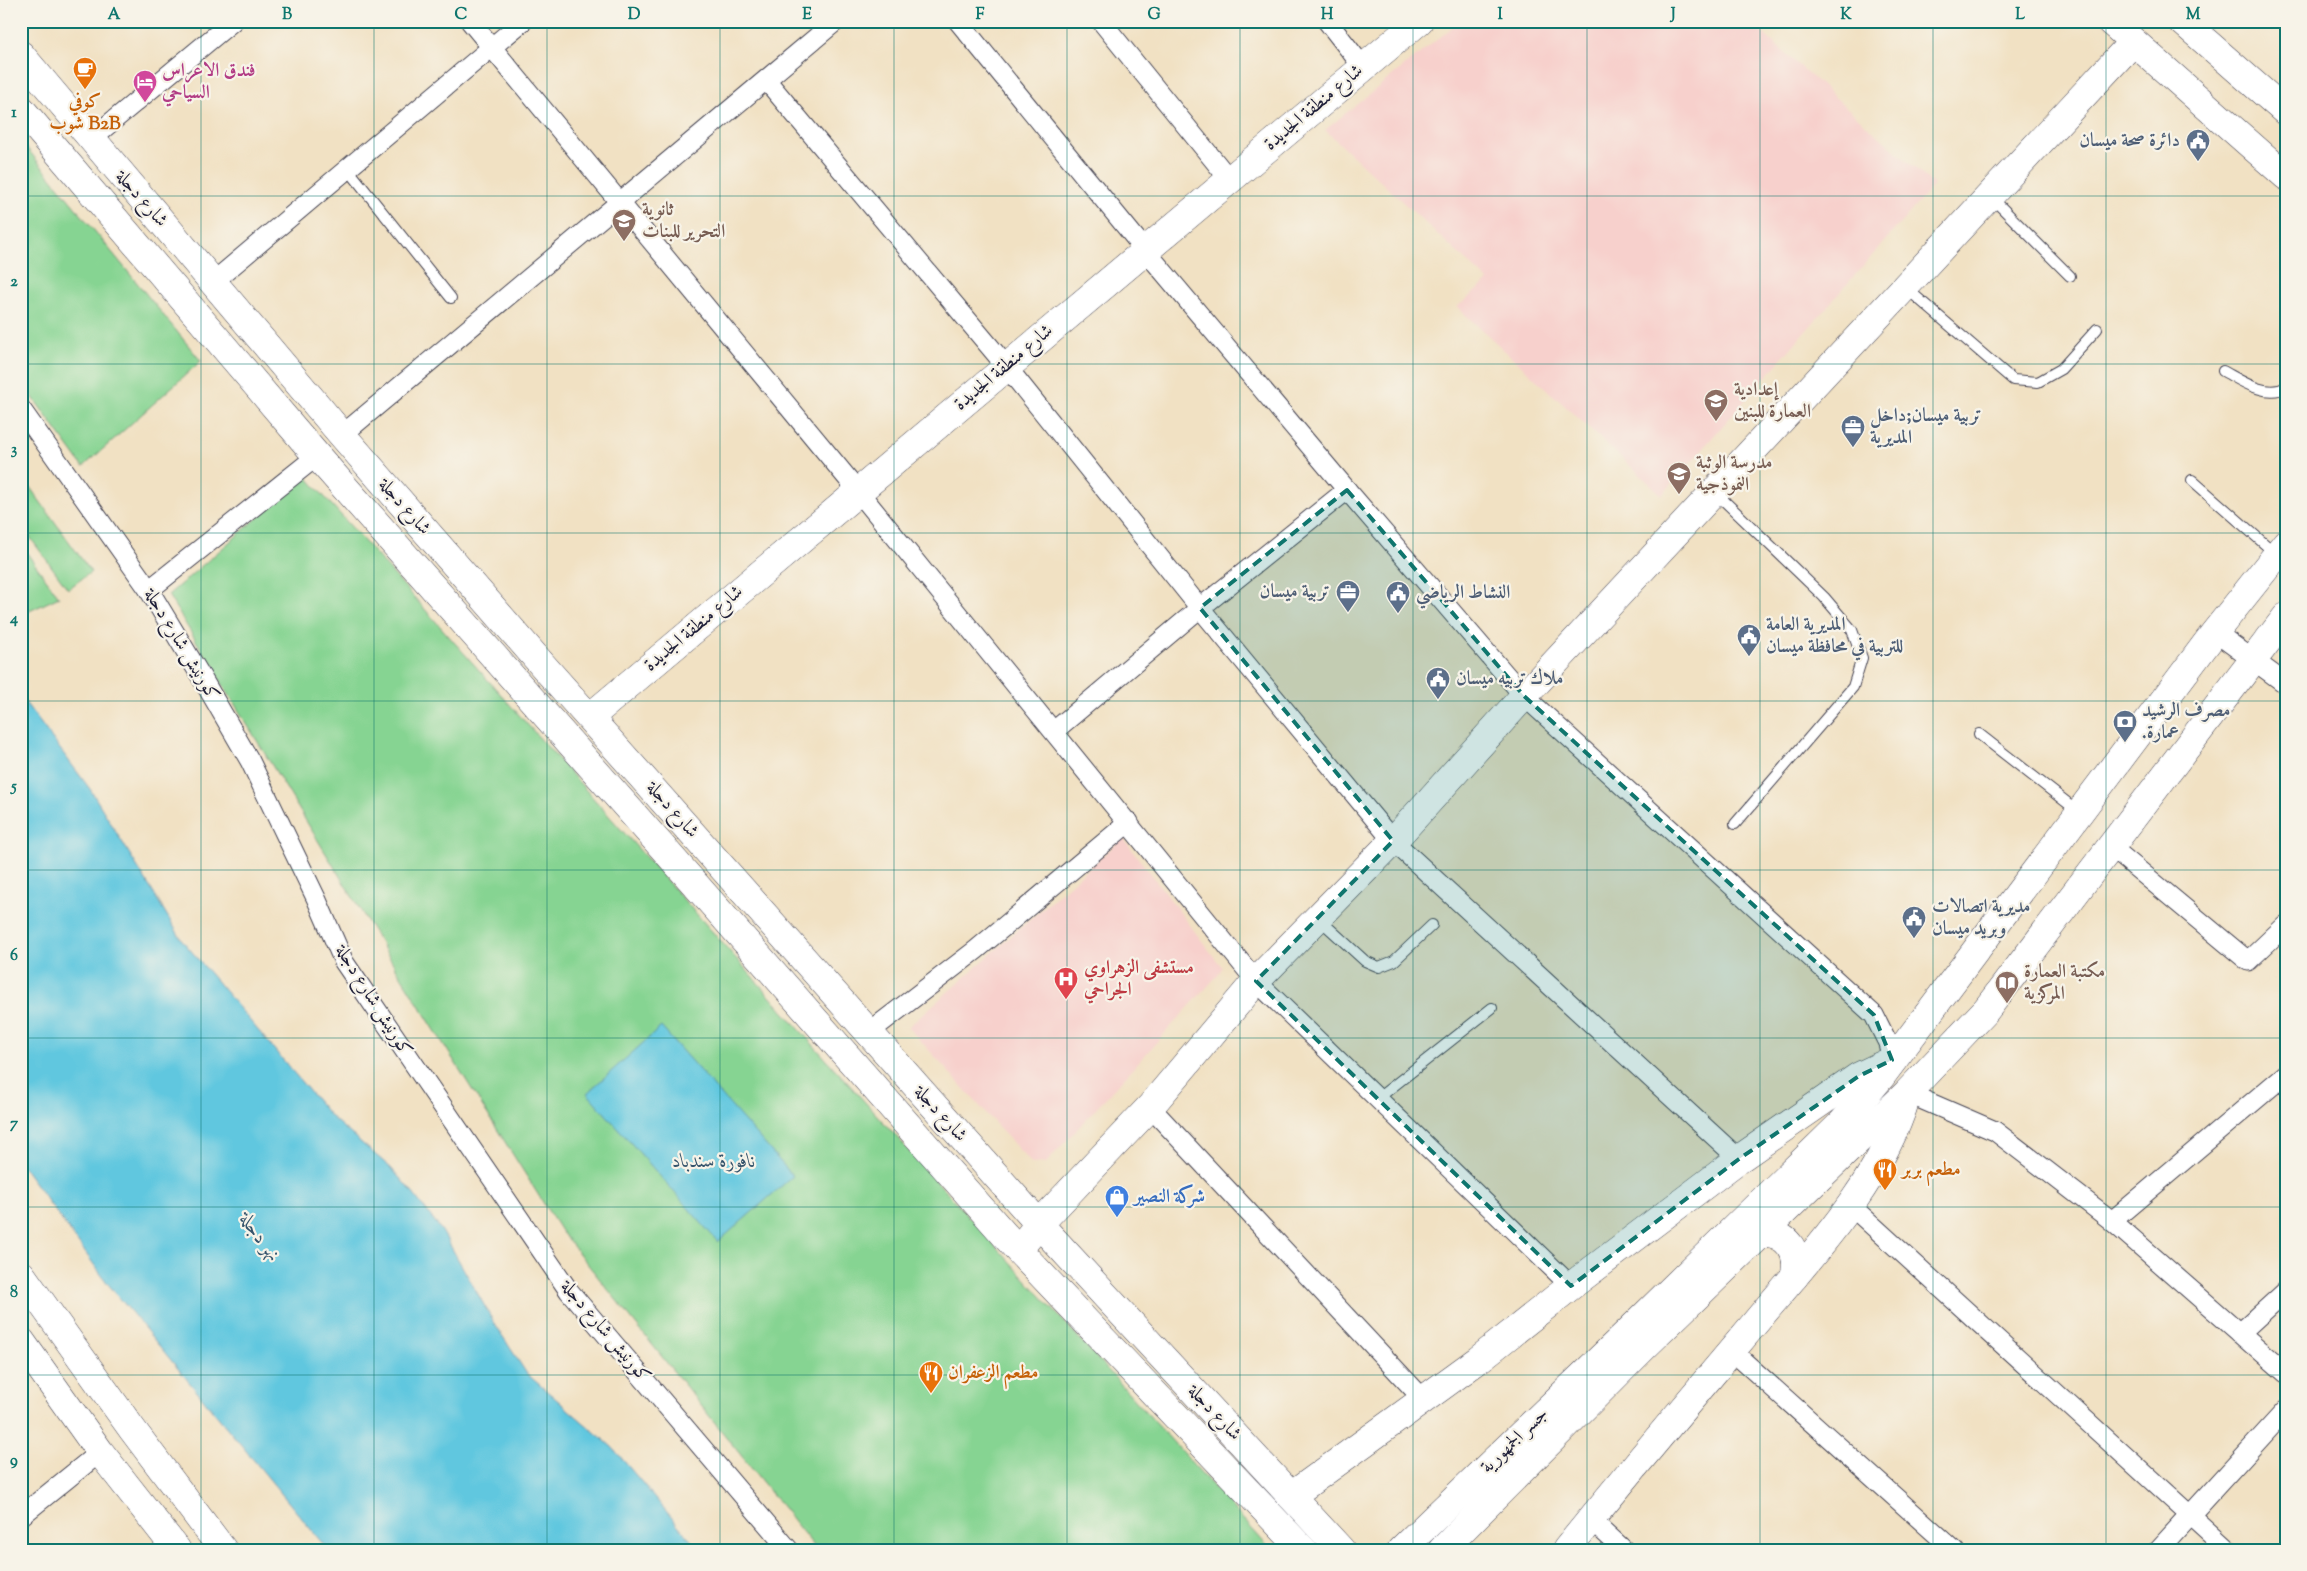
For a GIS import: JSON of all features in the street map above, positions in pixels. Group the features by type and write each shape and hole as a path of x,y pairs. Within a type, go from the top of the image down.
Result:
{"main road":[{"name":"شارع منطقة الجديدة","path":"590,717 858,490 1419,21"},
{"path":"2110,21 2286,176"},
{"path":"2182,21 2286,112"},
{"path":"1018,1250 1038,1224 1150,1107 1256,981 1393,841 1524,696 2133,42"},
{"name":"شارع دجلة","path":"21,55 342,436 868,1033 1038,1224 1341,1550"},
{"name":"شارع دجلة","path":"21,109 317,456 1018,1250 1303,1550"},
{"path":"1636,1339 1842,1122 1892,1060 2215,632 2281,548"},
{"path":"1636,1339 1763,1232 1907,1093 1986,1010 2286,617"},
{"path":"1291,1496 1478,1360 1571,1286 1738,1159 1859,1076 1892,1060"},
{"path":"1566,1550 1794,1277 1850,1205 1880,1160 1898,1125 1907,1093"},
{"path":"1763,1232 1781,1236 1794,1250 1797,1258 1794,1277"},
{"path":"21,1274 132,1429 223,1550"},
{"name":"جسر الجمهورية","path":"1401,1550 1636,1339"},
{"name":"جسر الجمهورية","path":"1442,1550 1636,1339"},
{"path":"21,1341 100,1452 177,1550"}],"street":[{"path":"91,140 233,21"},
{"path":"470,21 858,490 1256,981 1571,1286"},
{"path":"213,282 523,21"},
{"path":"342,436 767,81 836,21"},
{"path":"958,21 1145,250 1524,696 1874,1015 1888,1043 1892,1060"},
{"path":"1101,21 1229,179"},
{"path":"1327,21 1363,67"},
{"path":"767,81 1006,366 1200,608 1393,841 1738,1159"},
{"name":"كورنيش شارع دجلة","path":"21,409 149,590 250,761 316,898 344,962 569,1291 789,1550"},
{"path":"149,590 317,456"},
{"path":"1054,730 1200,608 1347,490"},
{"path":"2215,632 2286,684"},
{"path":"868,1033 976,950 1129,822"},
{"path":"2111,847 2248,961 2286,925"},
{"path":"2112,1221 2286,1074"},
{"path":"1907,1093 1995,1131 2112,1221 2286,1373"},
{"path":"1150,1107 1424,1400"},
{"path":"1850,1205 2228,1550"},
{"path":"2240,1333 2286,1291"},
{"path":"1732,1351 1954,1550"},
{"path":"2158,1550 2286,1410"},
{"path":"21,1516 100,1452"},
{"path":"1590,1520 1624,1550"}],"lane":[{"path":"348,169 451,298"},
{"path":"1990,196 2070,276"},
{"path":"1905,287 2013,380 2038,382 2061,369 2097,329"},
{"path":"2223,372 2265,391 2281,390 2286,387"},
{"path":"2192,480 2281,548"},
{"path":"1715,492 1824,597 1852,630 1862,658 1853,687 1735,824"},
{"path":"1979,734 2080,812"},
{"path":"1319,918 1365,961 1378,966 1394,961 1432,925"},
{"path":"1378,1099 1492,1008"}],"highlighted area":[{"path":"1347,490 1524,696 1874,1015 1892,1060 1859,1076 1739,1159 1571,1286 1256,981 1393,841 1200,608"}],"shaded area":[{"path":"1460,21 1749,21 1934,185 1662,495 1457,307 1488,281 1325,130"},
{"name":"مستشفى الزهراوي الجراحي","path":"1123,838 1222,967 1219,974 1046,1163 1032,1164 908,1027"}],"green space":[{"path":"21,141 201,361 83,467 21,381"},
{"path":"21,475 91,572 68,589 21,525"},
{"path":"306,476 816,1048 1271,1550 817,1550 561,1231 402,978 168,595"},
{"path":"21,545 59,597 21,615"}],"water":[{"name":"نهر دجلة","path":"21,697 90,789 182,940 331,1117 391,1168 412,1192 442,1231 496,1326 527,1374 612,1447 699,1550 328,1550 108,1284 21,1164"},
{"name":"نافورة سندباد","path":"661,1027 793,1176 718,1242 587,1093"}],"place":[{"name":"كوفي شوب B2B","path":"85,90"},
{"name":"فندق الاعراس السياحي","path":"145,103"},
{"name":"دائرة صحة ميسان","path":"2198,162"},
{"name":"ثانوية التحرير للبنات","path":"624,242"},
{"name":"إعدادية العمارة للبنين","path":"1716,422"},
{"name":"تربية ميسان;داخل المديرية","path":"1853,448"},
{"name":"مدرسة الوثبة النموذجية","path":"1679,495"},
{"name":"تربية ميسان","path":"1348,613"},
{"name":"النشاط الرياضي","path":"1398,614"},
{"name":"المديرية العامة للتربية في محافظة ميسان","path":"1749,657"},
{"name":"ملاك تربيه ميسان","path":"1438,700"},
{"name":"مصرف الرشيد .عمارة","path":"2125,743"},
{"name":"مديرية اتصالات وبريد ميسان","path":"1914,939"},
{"name":"مستشفى الزهراوي الجراحي","path":"1066,1000"},
{"name":"مكتبة العمارة المركزية","path":"2007,1004"},
{"name":"مطعم بربر","path":"1885,1191"},
{"name":"شركة النصير","path":"1117,1218"},
{"name":"مطعم الزعفران","path":"931,1394"}]}
